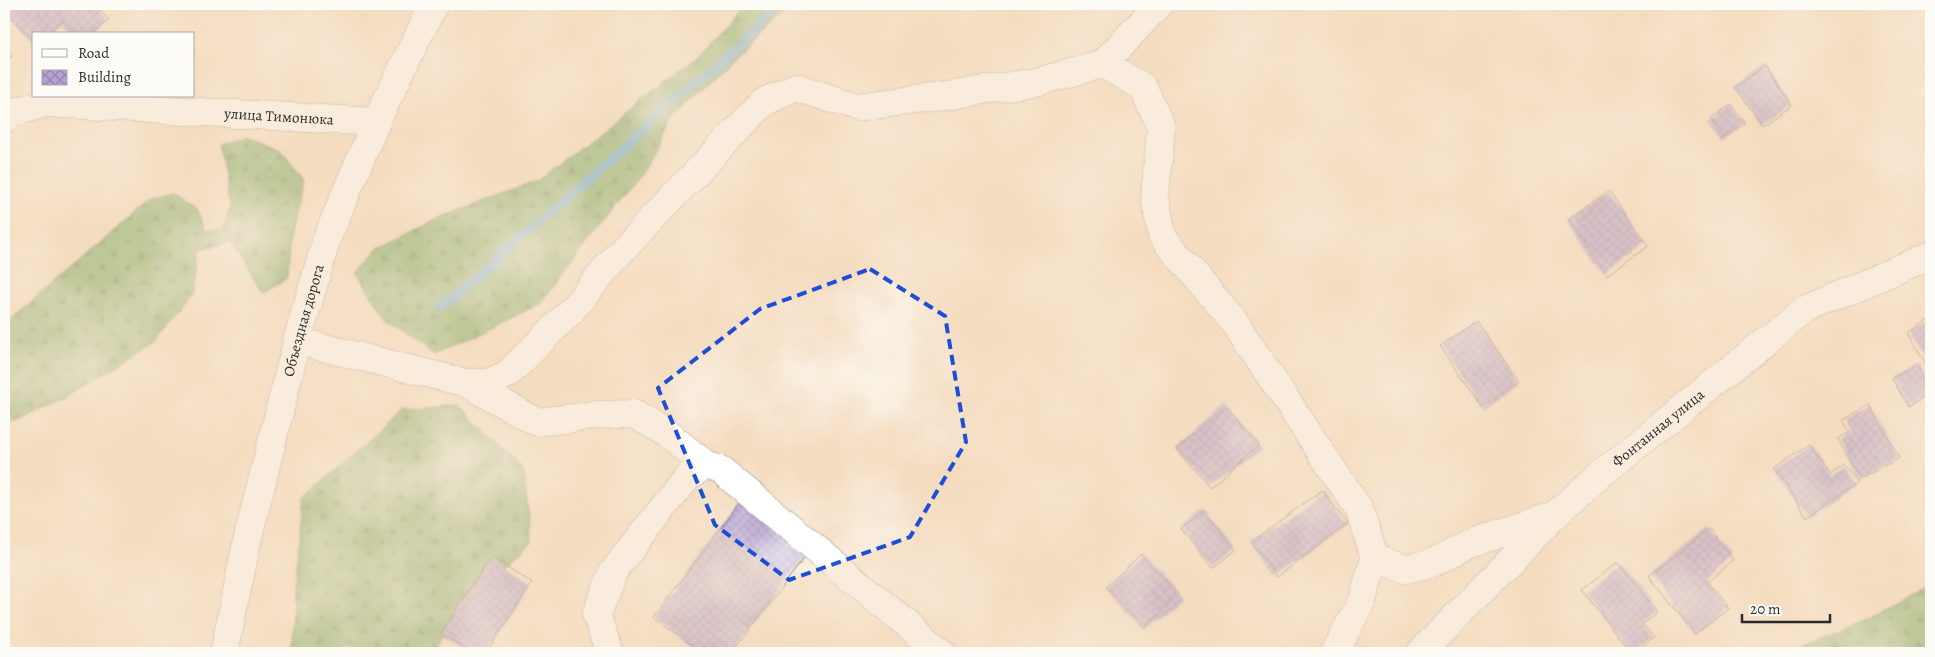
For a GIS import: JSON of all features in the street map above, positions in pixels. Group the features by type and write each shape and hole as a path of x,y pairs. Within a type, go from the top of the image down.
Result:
{"street":[{"name":"Объездная дорога","path":"224,653 248,537 297,341 327,238 376,122 434,4"},
{"path":"297,341 466,382 488,382 508,374 570,313 621,251 764,102 796,87 856,107 948,96 1040,81 1103,64 1159,4"},
{"path":"1103,64 1143,88 1161,126 1155,196 1162,236 1234,322 1359,509 1375,558 1362,601 1334,653"},
{"name":"улица Тимонюка","path":"4,118 11,113 46,103 376,122"},
{"name":"Фонтанная улица","path":"1420,653 1554,516 1595,478 1804,310 1931,255"},
{"path":"466,382 537,422 598,415 634,414 666,433 706,464 721,470 942,653"},
{"path":"610,653 596,615 614,572 688,476 706,464"},
{"path":"1375,558 1405,570 1434,562 1469,544 1554,516"}],"highlighted area":[{"path":"870,269 945,316 966,442 910,537 789,580 715,525 658,388 760,309"}],"green space":[{"path":"744,4 796,4 731,59 673,121 642,173 540,304 434,355 387,319 357,273 378,249 438,219 537,181 698,56"},
{"path":"243,135 280,149 304,180 290,233 287,278 263,293 230,242 200,249 192,295 156,341 70,395 17,422 4,422 4,326 151,199 173,193 197,209 207,230 224,229 230,208 218,144"},
{"path":"460,405 523,470 532,541 458,604 432,653 292,653 293,586 304,498 402,410"},
{"path":"1931,584 1931,653 1779,653 1862,621"}],"building":[{"path":"4,4 94,4 109,20 95,32 72,32 62,20 49,32 32,32 32,40 4,9"},
{"path":"4,46 13,55 4,64"},
{"path":"1765,66 1792,105 1762,125 1735,87"},
{"path":"1731,104 1745,123 1725,138 1711,119"},
{"path":"1609,191 1648,246 1607,275 1568,219"},
{"path":"1931,319 1931,373 1908,333"},
{"path":"1476,321 1519,381 1483,407 1440,346"},
{"path":"1917,365 1931,394 1908,407 1892,378"},
{"path":"1870,405 1899,458 1860,479 1838,439 1850,432 1843,420"},
{"path":"1226,406 1259,445 1210,487 1177,449"},
{"path":"1809,445 1830,475 1844,465 1857,483 1807,517 1774,469"},
{"path":"1322,490 1348,524 1277,577 1251,542"},
{"path":"746,494 814,545 732,653 702,653 654,617"},
{"path":"1205,510 1236,550 1213,568 1181,529"},
{"path":"1709,529 1733,561 1707,582 1728,608 1695,634 1649,576"},
{"path":"1141,554 1179,595 1145,628 1106,587"},
{"path":"491,557 532,583 486,653 471,653 441,633"},
{"path":"1618,562 1657,612 1642,624 1654,638 1635,653 1631,653 1582,590"}],"waterway":[{"path":"439,309 783,4"}]}
